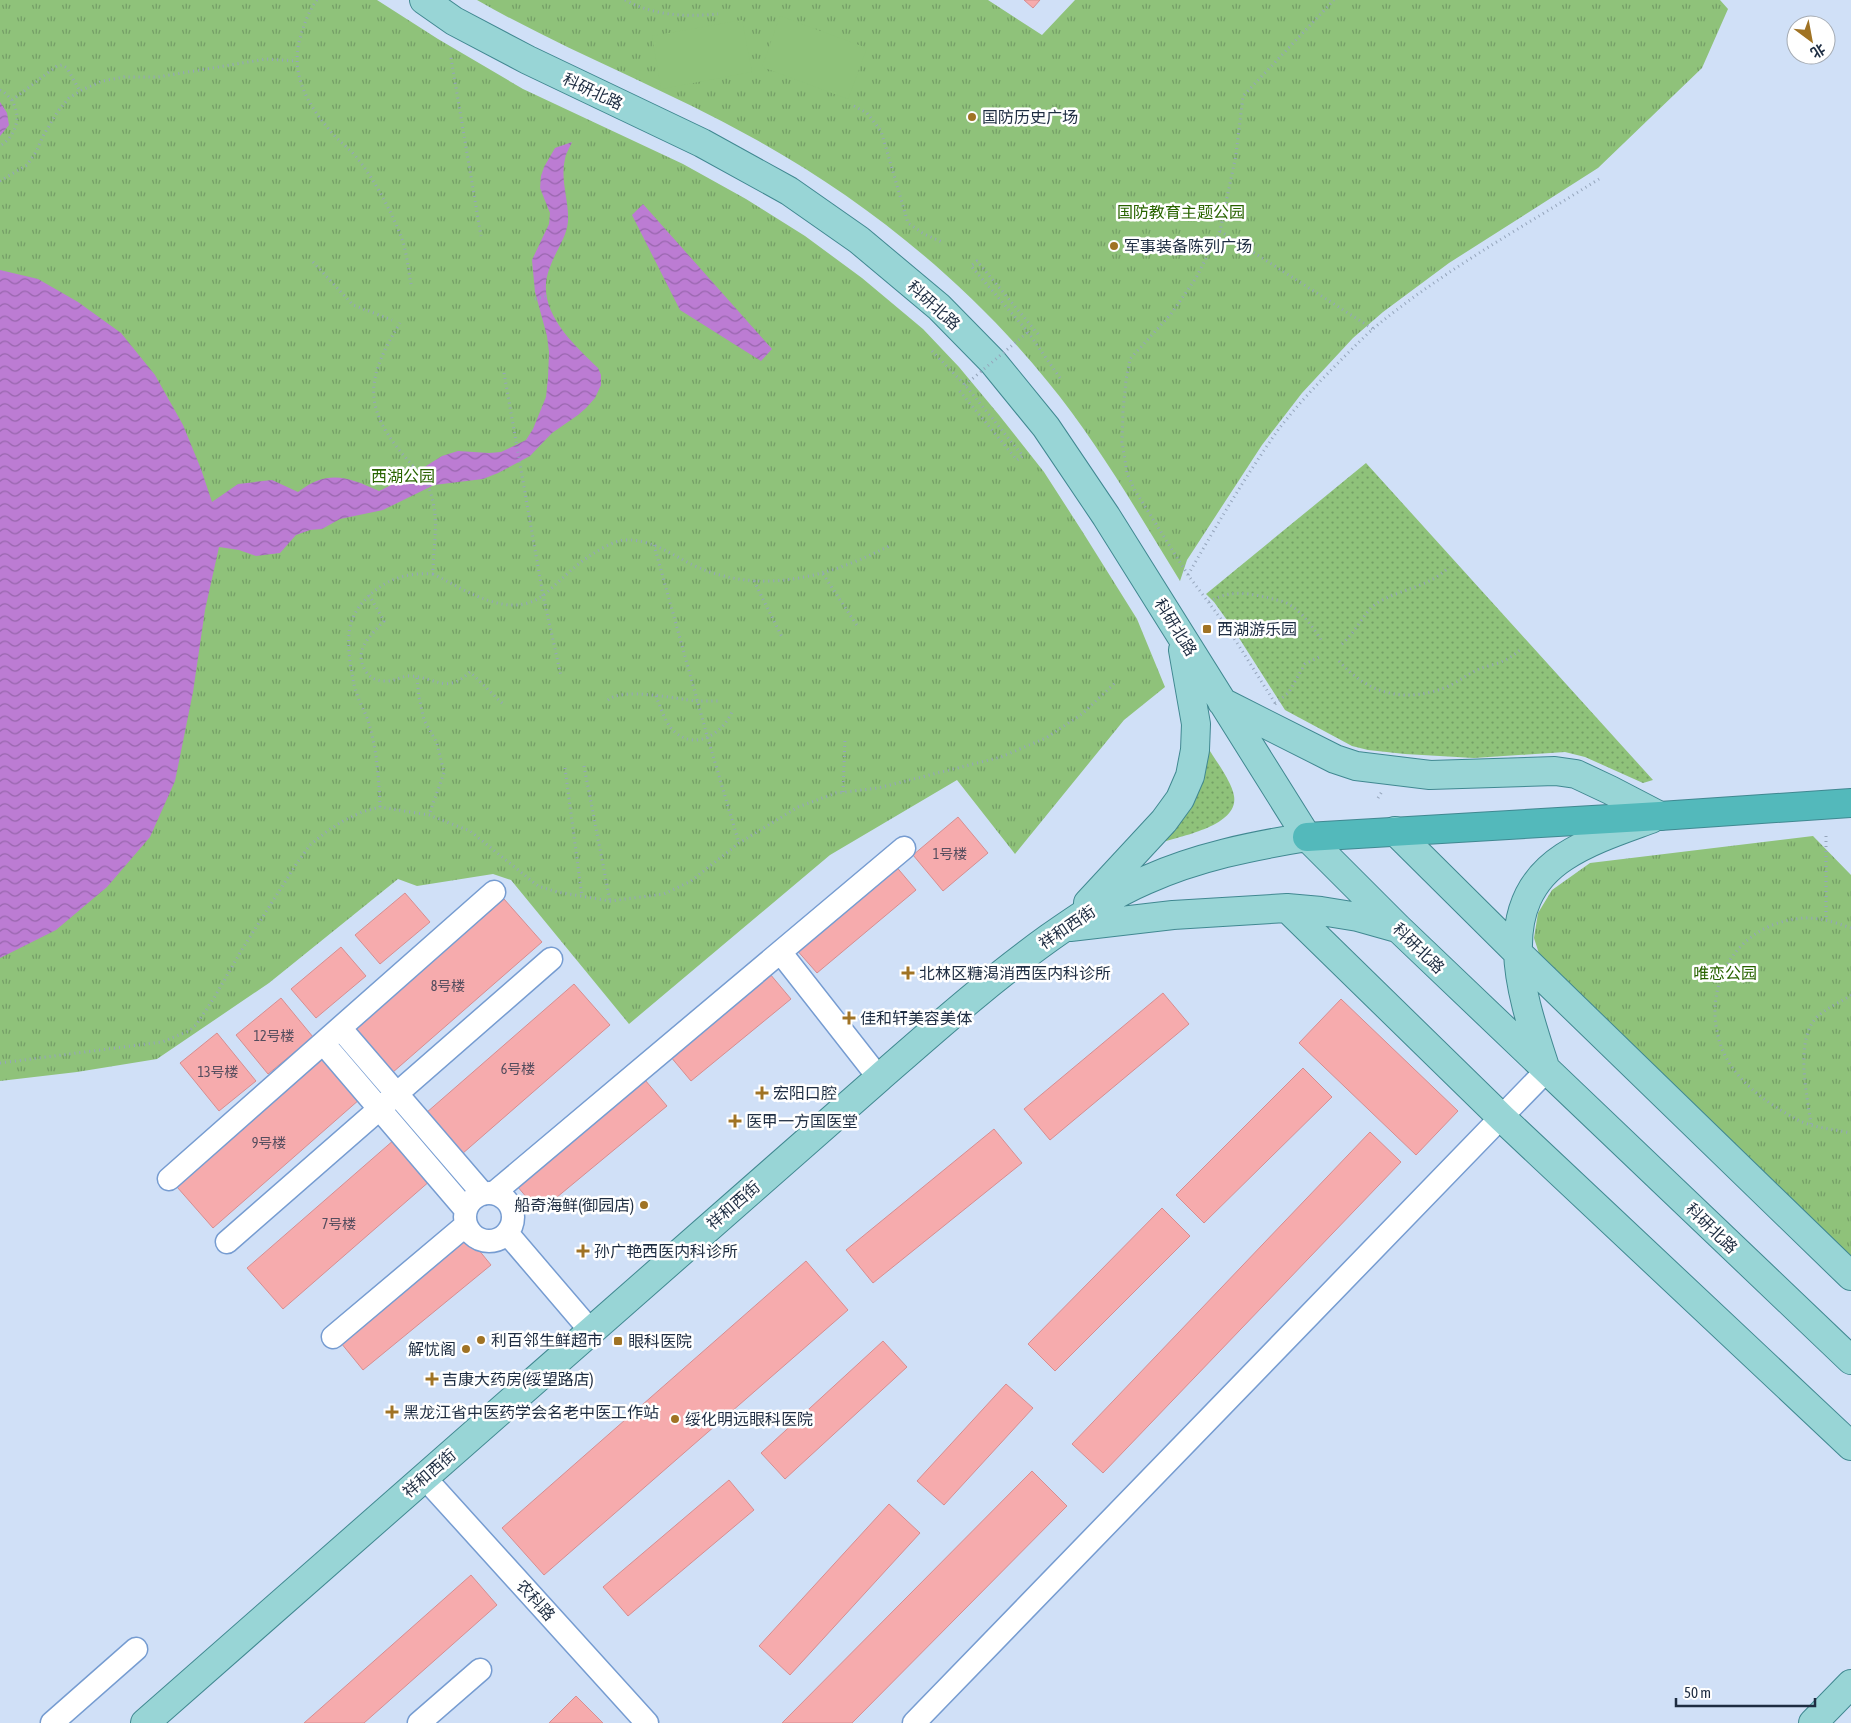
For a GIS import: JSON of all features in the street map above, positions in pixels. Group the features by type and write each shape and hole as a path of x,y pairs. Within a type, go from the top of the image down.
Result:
{"highway":[{"path":"1307,837 1851,803"}],"main road":[{"name":"科研北路","path":"424,0 454,21 528,60 702,143 789,190 859,240 932,301 993,362 1046,427 1106,516 1307,837 1398,928 1851,1360"},
{"path":"1064,928 1164,821 1180,798 1190,776 1195,750 1196,724 1181,636"},
{"path":"1222,702 1335,759 1356,766 1430,775 1555,771 1576,774 1660,816"},
{"path":"1546,1070 1522,991 1518,954 1518,932 1529,894 1542,875 1563,858 1588,843 1660,816"},
{"path":"1395,831 1518,954 1851,1276"},
{"name":"祥和西街","path":"145,1723 590,1330 970,999 1020,959 1104,902 1146,880 1204,859 1243,848 1307,837"},
{"path":"1064,928 1172,915 1287,908 1321,910 1398,928"},
{"path":"1287,908 1502,1118 1851,1446"},
{"path":"1813,1723 1851,1684"}],"street":[{"path":"489,1194 781,953 904,848"},
{"path":"169,1179 494,892"},
{"path":"781,953 879,1078"},
{"path":"227,1242 551,959"},
{"path":"341,1029 397,1094 489,1194"},
{"path":"324,1044 380,1109 466,1217 472,1235 486,1241 494,1240 507,1233 513,1218 512,1210 502,1196 478,1195 472,1200 466,1217 333,1337"},
{"path":"914,1723 1502,1118 1546,1070"},
{"path":"507,1233 590,1330"},
{"name":"农科路","path":"424,1477 647,1723"},
{"path":"52,1723 136,1649"},
{"path":"419,1723 480,1670"}],"path":[{"path":"317,0 303,26 297,52 298,71 304,95 334,134 358,158 391,212 402,240 411,284"},
{"path":"625,0 641,8 675,16 693,17 718,14"},
{"path":"1279,710 1244,652 1188,575 1126,473 1122,442 1122,411 1130,360 1171,314 1196,278 1220,231 1236,155 1243,96 1334,0"},
{"path":"451,58 480,236"},
{"path":"0,181 27,164 36,152 58,111 69,98 102,81 124,77 158,77 266,59 297,61"},
{"path":"12,100 57,66 62,65 67,68 80,91"},
{"path":"0,90 12,100 17,119 10,138 0,146"},
{"path":"854,106 867,113 881,131 908,223 924,234 942,242"},
{"path":"1188,575 1230,502 1280,429 1320,381 1373,329 1418,294 1475,254 1541,216 1599,179"},
{"path":"1220,231 1373,329"},
{"path":"1038,334 977,261 971,266 1028,332 1060,378"},
{"path":"313,262 353,305 392,320"},
{"path":"535,299 546,296"},
{"path":"400,323 386,346 379,366 374,387 374,406 379,422 388,436 416,469 429,490 437,526 433,555 433,574"},
{"path":"965,385 1028,332"},
{"path":"932,351 965,385 1023,456 1017,460 958,389"},
{"path":"504,373 543,595 561,676"},
{"path":"380,807 375,750 370,726 354,686 350,665 350,623 357,609 383,583 418,573 433,574 483,598 500,604 520,606 530,603 543,595 582,560 602,548 623,540 654,544 695,566 724,577 754,581 823,574 847,566 890,546"},
{"path":"654,544 697,701 739,843"},
{"path":"1342,644 1354,633 1371,608 1377,603 1426,584 1449,567"},
{"path":"823,574 858,627"},
{"path":"754,581 783,639"},
{"path":"1209,602 1223,595 1240,592 1285,602 1306,618 1323,643"},
{"path":"369,595 384,621 366,640 360,655 364,669 371,678 382,681 396,681 408,675 452,684 461,681 470,672 504,705"},
{"path":"1338,661 1355,677 1372,688 1394,695 1408,695 1421,694 1447,687 1480,669 1501,662 1520,650"},
{"path":"1275,704 1289,692 1305,664 1321,656"},
{"path":"417,678 424,720 437,743 444,773 428,815"},
{"path":"0,1063 162,1042 188,1031 196,1025 214,998 296,863 310,845 343,821 380,807 428,815 470,831 538,886 558,892 610,901 664,894 691,881 739,843 798,807 836,793 878,788 1001,757 1046,738 1082,714 1115,683"},
{"path":"608,700 625,695 720,701"},
{"path":"656,696 671,728 683,737 694,740 708,739 728,721 733,710"},
{"path":"843,792 845,738"},
{"path":"584,766 610,901"},
{"path":"565,768 582,897"},
{"path":"1826,836 1826,920"},
{"path":"1851,928 1826,920 1806,918 1782,922 1760,932 1741,945 1727,962 1720,981 1716,1005 1716,1026 1723,1050 1734,1069 1750,1087 1768,1102 1798,1120 1851,1134"},
{"path":"1811,1124 1804,1053 1809,1029 1818,1016 1851,995"}],"green space":[{"name":"西湖公园","path":"0,0 377,0 438,39 523,89 683,164 746,199 805,236 862,278 923,329 959,367 1044,472 1082,531 1137,619 1165,687 1124,720 1015,854 957,780 830,855 629,1024 511,880 493,874 417,886 398,879 269,983 157,1059 77,1072 0,1081"},
{"name":"国防教育主题公园","path":"477,0 988,0 1042,35 1075,0 1720,0 1728,9 1702,68 1598,168 1449,263 1383,312 1353,338 1302,393 1262,445 1187,560 1180,581 1101,454 1048,382 1017,345 983,310 949,277 912,246 835,188 753,138 511,19"},
{"path":"780,16 867,48 848,99 762,67"},
{"path":"742,20 752,72 661,89 652,36"},
{"path":"1366,463 1653,780 1643,783 1585,757 1565,752 1474,758 1368,750 1352,746 1285,710 1232,627 1206,594"},
{"path":"1208,748 1233,790 1233,806 1228,815 1207,828 1160,843"},
{"name":"唯恋公园","path":"1813,836 1851,875 1851,1270 1543,966 1534,938 1538,913 1552,890 1590,863"}],"water":[{"path":"0,102 7,113 9,125 0,136"},
{"path":"572,142 566,155 564,167 568,221 563,239 550,267 546,282 547,297 558,324 598,368 601,375 601,385 595,398 578,415 552,433 530,456 483,479 434,485 383,510 340,519 322,529 310,530 296,535 280,553 256,556 239,550 219,547 205,610 193,692 175,781 150,837 107,887 56,930 0,958 0,270 38,279 78,302 121,333 155,375 183,425 212,502 238,484 272,480 298,492 319,480 329,478 348,479 379,491 410,476 442,456 458,451 501,452 526,440 533,429 546,397 549,352 547,336 535,292 532,260 549,224 550,213 540,188 541,176 555,148"},
{"path":"643,204 772,349 761,361 680,310 632,215"}],"building":[{"path":"1024,0 1040,0 1033,8"},
{"path":"958,817 988,853 943,891 913,855"},
{"path":"894,864 916,890 817,973 795,948"},
{"path":"405,893 430,922 380,964 355,935"},
{"path":"504,899 542,942 392,1073 354,1030"},
{"path":"341,947 366,976 316,1018 291,989"},
{"path":"770,974 791,999 691,1081 670,1056"},
{"path":"574,984 610,1025 462,1154 426,1113"},
{"path":"1163,993 1189,1024 1050,1140 1024,1109"},
{"path":"281,998 313,1037 268,1074 236,1035"},
{"path":"1341,999 1458,1111 1416,1155 1299,1043"},
{"path":"217,1033 256,1081 219,1111 180,1063"},
{"path":"324,1058 360,1099 213,1228 177,1187"},
{"path":"1303,1068 1332,1097 1204,1223 1176,1195"},
{"path":"645,1080 667,1106 539,1212 517,1186"},
{"path":"994,1129 1022,1163 873,1283 846,1250"},
{"path":"1370,1132 1401,1162 1103,1473 1072,1444"},
{"path":"395,1139 431,1180 283,1309 247,1268"},
{"path":"1162,1208 1190,1236 1055,1371 1028,1344"},
{"path":"469,1238 491,1265 363,1370 341,1343"},
{"name":"绥化明远眼科医院","path":"806,1261 848,1310 544,1575 502,1528"},
{"path":"883,1341 907,1367 785,1479 761,1453"},
{"path":"1006,1384 1033,1408 944,1505 917,1481"},
{"path":"1032,1471 1067,1506 852,1723 782,1723"},
{"path":"729,1480 754,1510 628,1616 603,1587"},
{"path":"889,1504 920,1533 790,1675 759,1646"},
{"path":"471,1575 497,1605 364,1723 304,1723"},
{"path":"576,1696 603,1723 549,1723"}],"place":[{"name":"国防历史广场","path":"972,117"},
{"name":"军事装备陈列广场","path":"1114,246"},
{"name":"西湖游乐园","path":"1207,629"},
{"name":"北林区糖渴消西医内科诊所","path":"908,973"},
{"name":"佳和轩美容美体","path":"849,1018"},
{"name":"宏阳口腔","path":"762,1093"},
{"name":"医甲一方国医堂","path":"735,1121"},
{"name":"船奇海鲜(御园店)","path":"644,1205"},
{"name":"孙广艳西医内科诊所","path":"583,1251"},
{"name":"利百邻生鲜超市","path":"481,1340"},
{"name":"眼科医院","path":"618,1341"},
{"name":"解忧阁","path":"466,1349"},
{"name":"吉康大药房(绥望路店)","path":"432,1379"},
{"name":"黑龙江省中医药学会名老中医工作站","path":"392,1412"},
{"name":"绥化明远眼科医院","path":"675,1419"}]}
